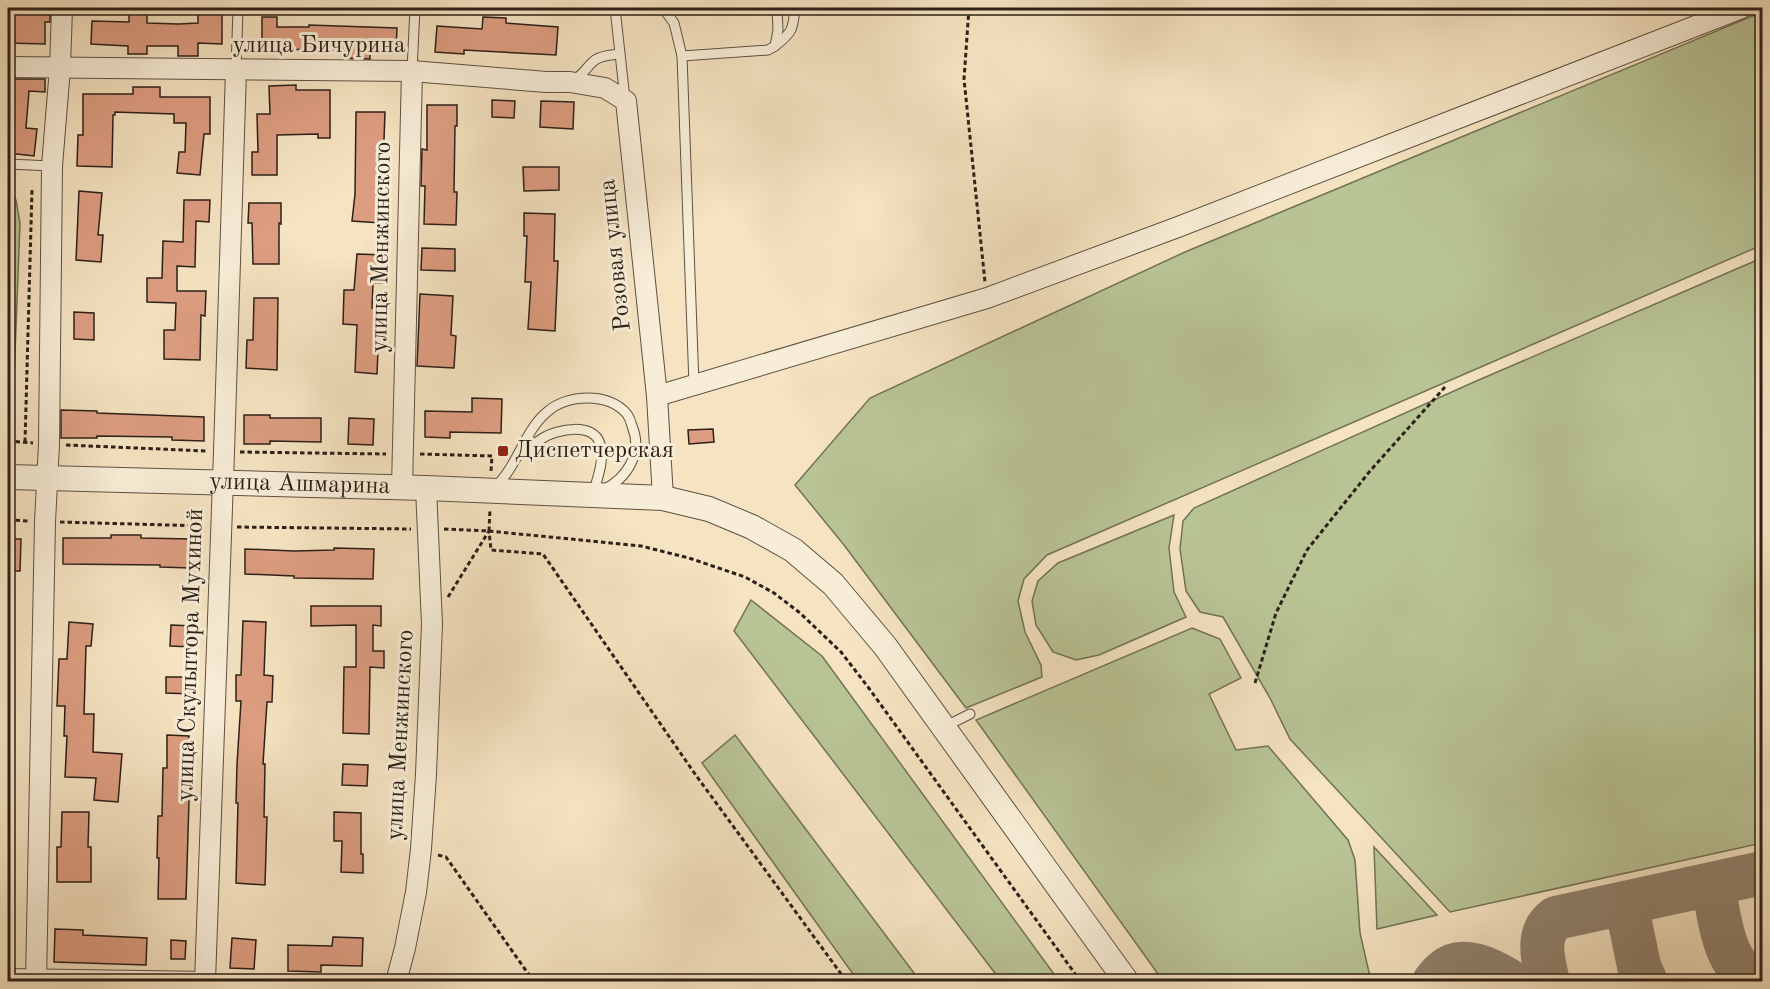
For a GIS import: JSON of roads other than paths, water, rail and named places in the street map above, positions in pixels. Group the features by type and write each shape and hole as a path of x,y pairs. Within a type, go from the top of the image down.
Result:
{"street":[{"path":"36,980 45,522 49,444 43,165 60,68 62,8"},
{"path":"657,396 987,298 1200,219 1742,8"},
{"name":"улица Бичурина","path":"8,67 412,71 570,82 604,88 626,102"},
{"name":"улица Скульптора Мухиной","path":"207,981 236,70"},
{"name":"улица Менжинского","path":"402,487 412,71"},
{"name":"Розовая улица","path":"626,102 657,396 663,498"},
{"name":"улица Ашмарина","path":"8,477 402,487 663,498 709,509 752,527 794,550 833,584 885,646 1127,981"},
{"name":"улица Менжинского","path":"396,981 416,892 421,849 432,624 426,488"},
{"path":"8,979 207,981"}],"lane":[{"name":"улица Скульптора Мухиной","path":"236,70 238,8"},
{"name":"улица Менжинского","path":"412,71 415,8"},
{"name":"Розовая улица","path":"615,8 626,102"},
{"path":"663,8 674,23 682,56 694,385"},
{"path":"775,46 778,30 777,8"},
{"path":"682,56 768,50 785,38 793,28 795,8"},
{"path":"570,82 579,78 595,61 605,56 620,54"},
{"path":"8,164 43,165"},
{"path":"491,491 508,472 536,424 546,412 560,403 578,398 596,399 615,404 628,414 635,432 634,460 625,474 611,486 593,494"},
{"path":"517,457 542,438 553,433 578,430 593,434 598,439 602,455 593,494"},
{"path":"943,727 970,714"}],"place":[{"name":"Диспетчерская","path":"503,451"}]}
